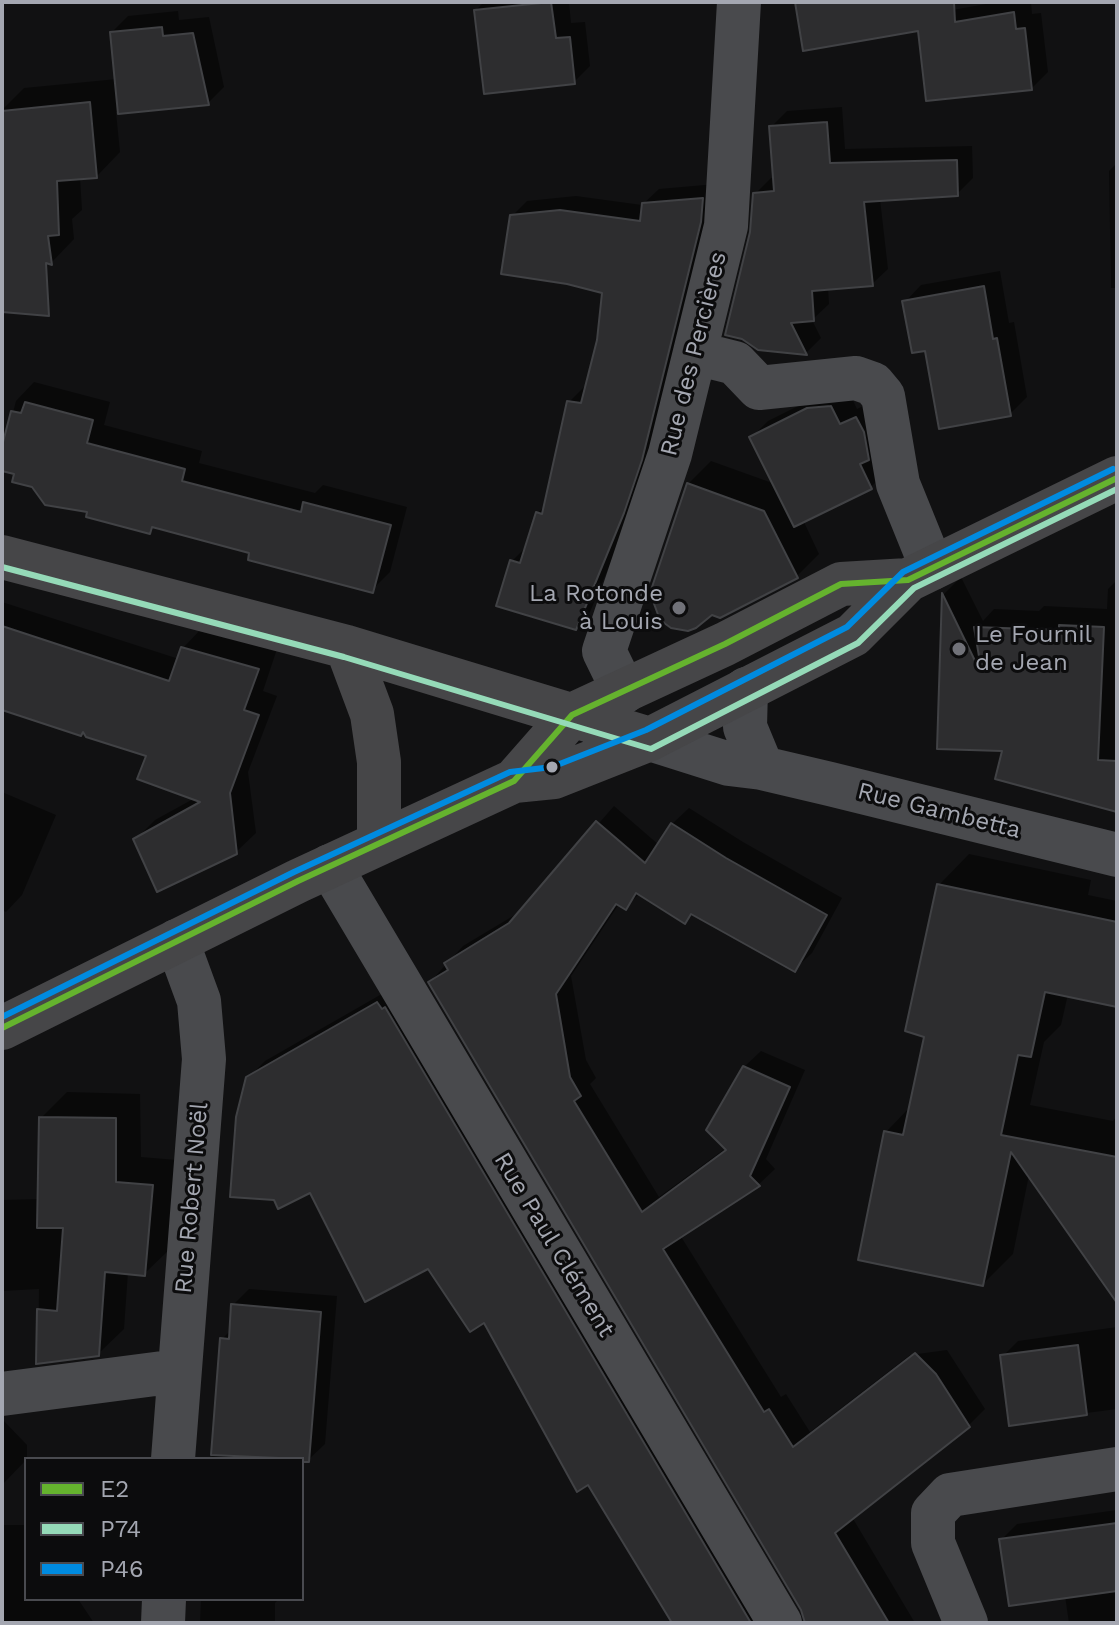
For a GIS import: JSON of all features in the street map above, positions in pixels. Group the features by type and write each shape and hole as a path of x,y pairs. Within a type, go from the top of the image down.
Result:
{"main road":[{"path":"2,1028 330,866 514,781 554,777 650,739 853,635 920,574 1117,478"},
{"path":"2,557 347,647 650,739"},
{"path":"514,781 572,715 736,639 841,584 920,574"},
{"path":"347,647 374,726 379,762 379,843"}],"street":[{"name":"Rue des Percières","path":"624,692 604,651 670,454 726,226 739,2"},
{"path":"695,353 735,363 759,388 856,378 873,384 883,396 898,484 920,574"},
{"path":"746,689 745,727 762,768"},
{"name":"Rue Gambetta","path":"650,739 729,764 762,768 1117,855"},
{"name":"Rue Paul Clément","path":"330,866 780,1623"},
{"name":"Rue Robert Noël","path":"173,1457 204,1059 199,1001 177,941"},
{"path":"2,1394 178,1371"},
{"path":"966,1623 933,1543 933,1513 950,1495 1117,1469"},
{"path":"163,1623 164,1601"}],"building":[{"path":"551,2 556,38 570,37 575,84 484,94 474,10"},
{"path":"795,2 954,2 955,22 1014,12 1016,29 1025,28 1032,90 926,101 918,31 803,51"},
{"path":"162,27 163,36 193,33 209,105 118,114 110,32"},
{"path":"90,102 97,178 57,181 59,235 48,236 52,265 46,263 49,316 2,312 2,111"},
{"path":"827,122 830,163 957,160 958,196 864,202 873,286 812,291 814,321 791,323 807,355 758,350 742,339 725,335 750,232 753,193 774,191 769,126"},
{"path":"703,198 701,222 642,460 624,513 576,630 496,606 510,560 520,563 536,512 542,514 567,401 581,403 597,340 602,293 501,274 510,215 560,210 640,221 642,203"},
{"path":"984,286 1011,416 939,429 925,351 912,353 902,301"},
{"path":"25,402 93,420 87,443 185,469 182,481 301,512 303,502 391,525 373,593 248,560 249,553 152,527 150,534 86,517 87,512 45,505 32,487 12,482 14,474 2,471 2,446 11,411 21,413"},
{"path":"831,406 840,424 856,417 864,432 869,460 860,464 872,489 794,527 749,437 807,408"},
{"path":"687,483 764,511 798,578 720,618 712,615 688,631 671,628 660,620 650,593"},
{"path":"942,593 979,669 974,627 1059,630 1059,625 1104,627 1098,760 1117,761 1117,812 995,779 1002,751 937,749"},
{"path":"2,626 169,681 181,647 259,669 244,710 259,715 230,793 237,854 157,892 133,839 200,802 137,779 146,756 86,737 83,732 81,736 2,710"},
{"path":"596,821 645,863 671,823 827,915 795,972 691,914 685,924 636,893 626,910 616,904 556,994 570,1077 581,1096 574,1101 642,1212 726,1150 706,1130 743,1066 790,1087 750,1176 760,1186 663,1249 764,1412 769,1409 793,1447 915,1353 936,1374 970,1427 835,1533 889,1623 805,1623 801,1610 428,982 448,970 444,963 509,923"},
{"path":"937,884 1117,922 1117,1007 1045,992 1031,1057 1018,1055 1001,1135 1117,1157 1117,1303 1011,1152 983,1286 858,1260 884,1131 903,1135 924,1037 905,1031"},
{"path":"377,1002 382,1009 385,1007 751,1623 672,1623 588,1485 577,1492 484,1323 470,1332 428,1269 365,1302 310,1193 278,1209 274,1200 230,1197 236,1117 246,1077"},
{"path":"39,1117 116,1118 116,1182 153,1185 145,1276 105,1272 99,1356 36,1364 37,1309 57,1311 63,1228 37,1228"},
{"path":"231,1304 321,1312 309,1462 304,1462 304,1457 211,1455 220,1338 229,1339"},
{"path":"1078,1345 1087,1415 1009,1426 1000,1355"},
{"path":"1117,1523 1117,1591 1009,1606 999,1539"}],"transit line":[{"name":"P46","path":"2,1017 294,872 510,772 552,767 646,730 847,627 903,572 1113,469"},
{"name":"E2","path":"2,1028 298,881 514,781 572,715 725,644 841,584 908,580 1117,478"},
{"name":"P74","path":"2,567 344,657 651,749 858,643 914,588 1117,489"}],"place":[{"name":"La Rotonde à Louis","path":"679,608"},
{"name":"Le Fournil de Jean","path":"959,649"}]}
